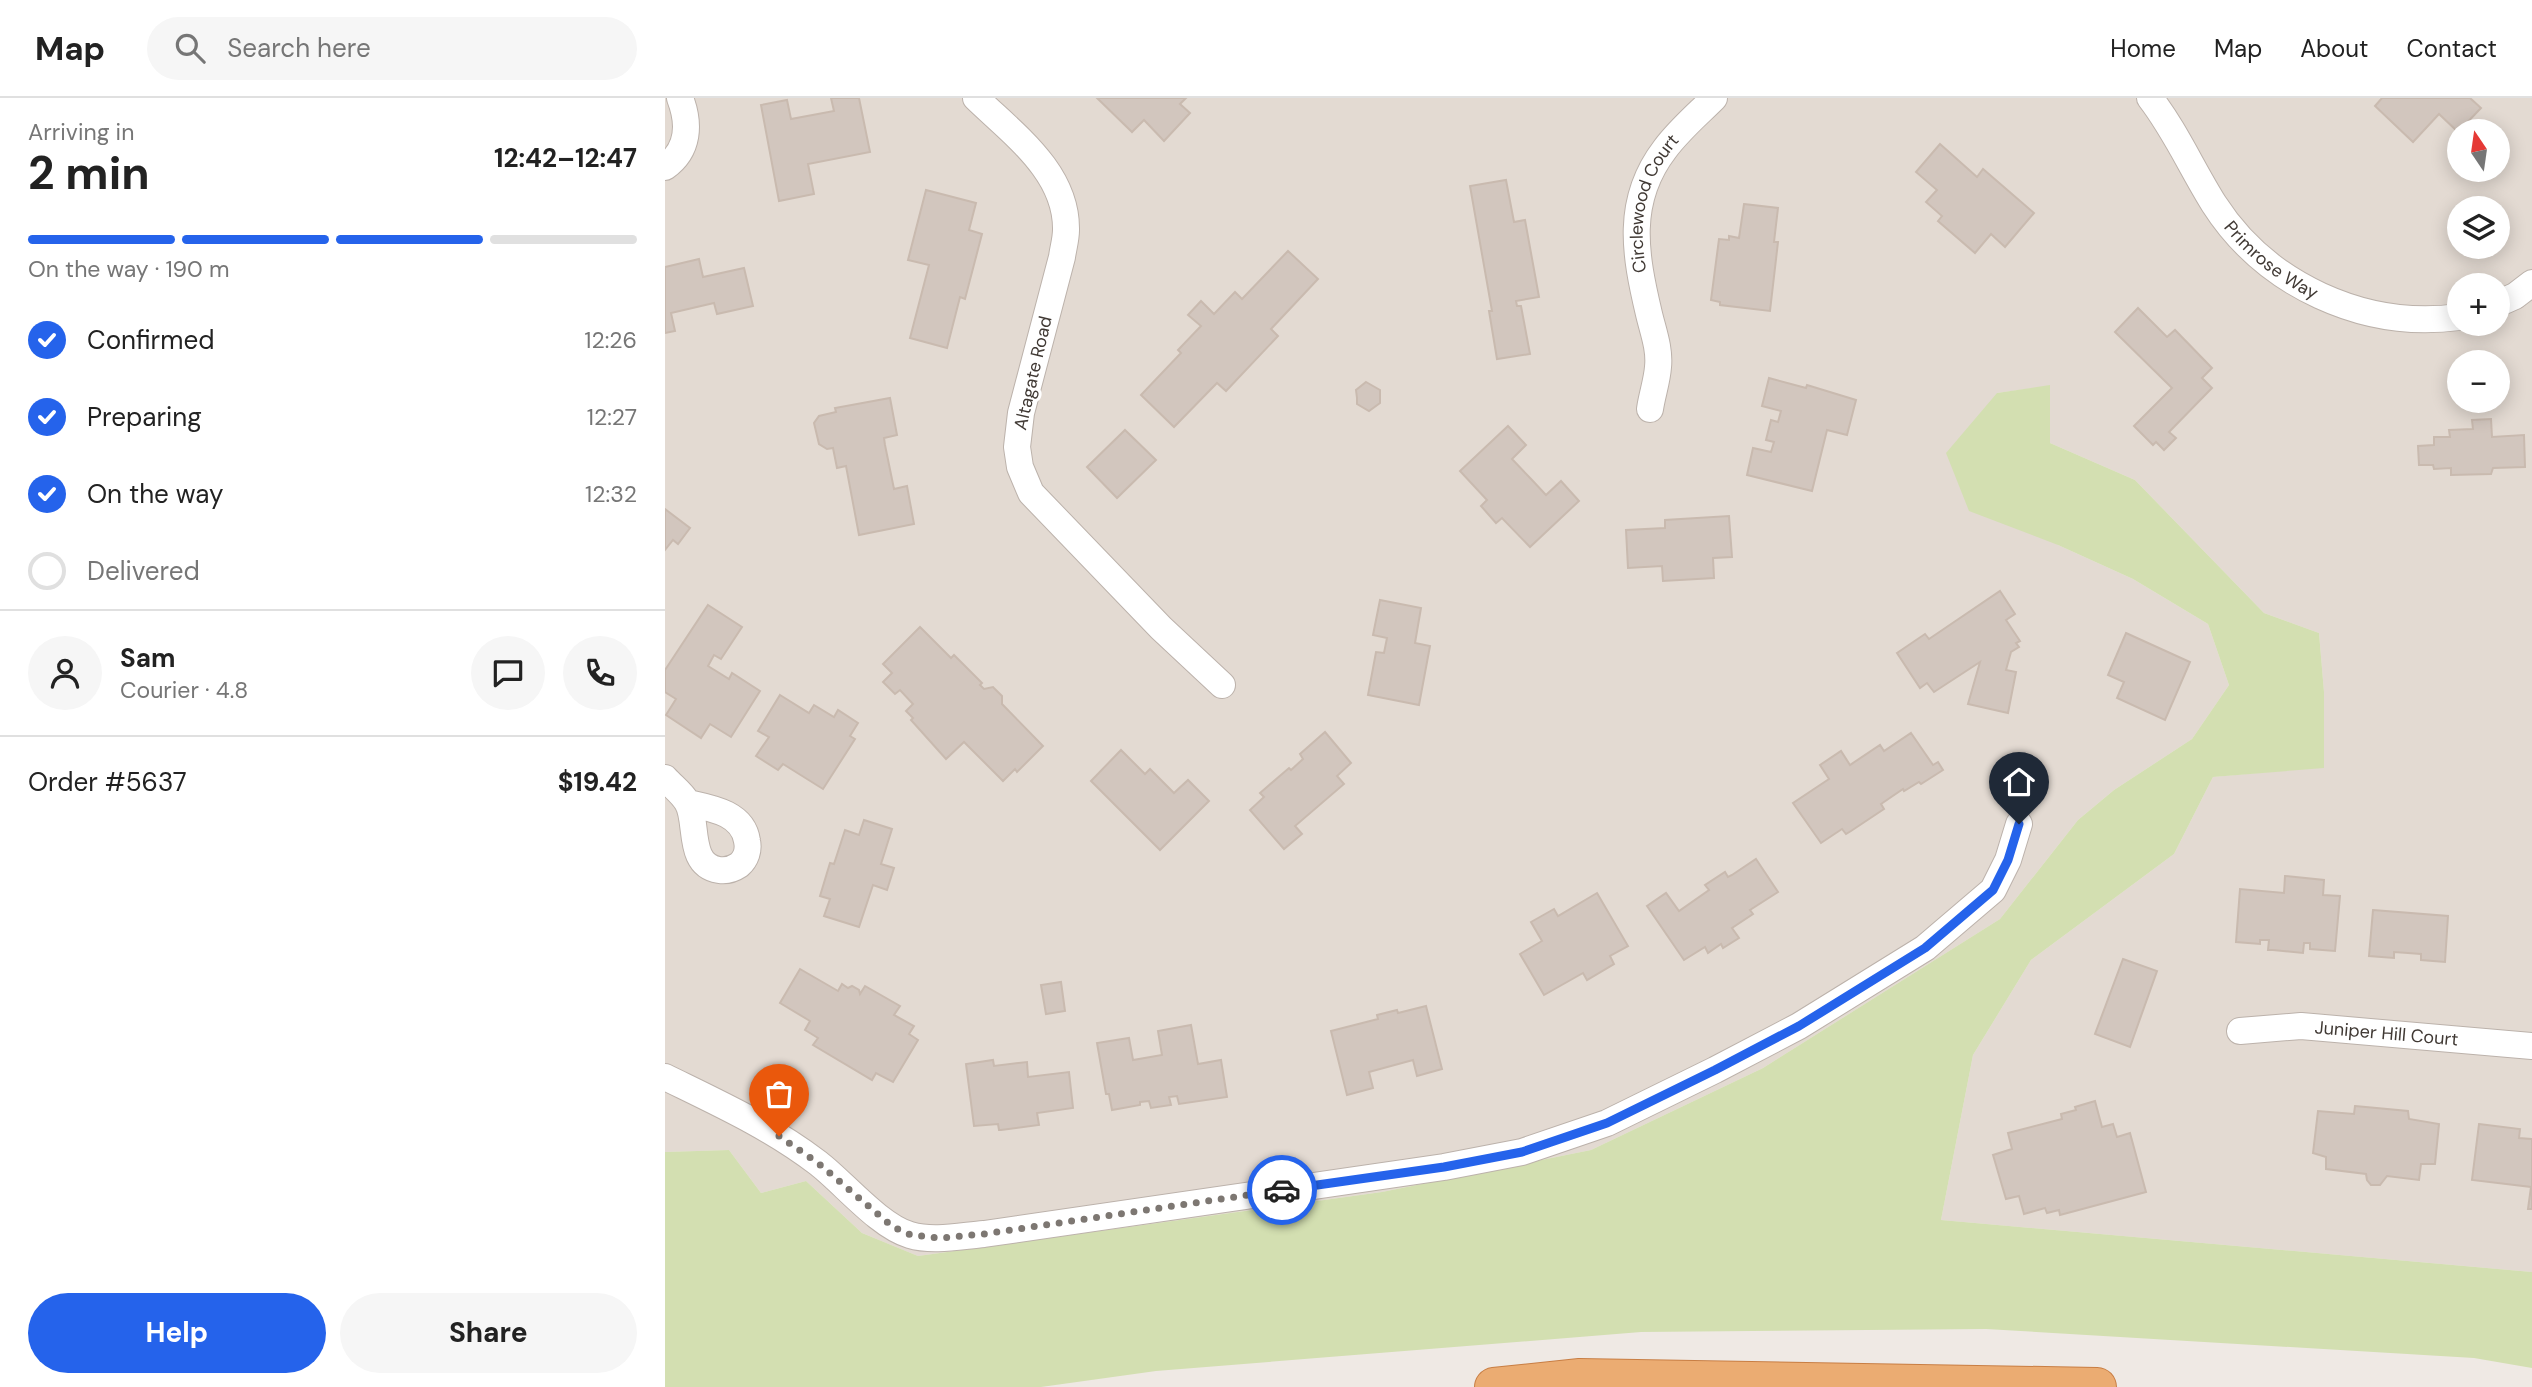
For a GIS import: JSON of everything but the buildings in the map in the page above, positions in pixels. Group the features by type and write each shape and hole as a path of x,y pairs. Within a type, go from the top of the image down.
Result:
{"highway":[{"path":"1494,1387 1580,1378 2097,1387"}],"street":[{"path":"665,167 673,162 683,147 687,131 687,114 680,98"},
{"name":"Altagate Road","path":"976,98 1035,155 1051,176 1060,195 1065,216 1066,232 1062,257 1019,424 1017,447 1020,467 1031,494 1142,609 1222,685"},
{"name":"Circlewood Court","path":"1650,409 1658,358 1637,263 1635,238 1638,212 1644,189 1666,148 1714,98"},
{"name":"Primrose Way","path":"2150,98 2215,206 2245,243 2275,269 2318,295 2355,310 2402,319 2447,318"},
{"path":"2510,298 2532,283"},
{"path":"665,778 688,803"},
{"path":"665,1077 759,1123 818,1163 893,1227 911,1235 940,1238 984,1234 1444,1167 1522,1152 1607,1123 1799,1026 1925,948 1993,890 2008,860 2019,824"},
{"name":"Juniper Hill Court","path":"2240,1031 2301,1026 2532,1046"}],"shaded area":[{"path":"665,98 2532,98 2532,1272 1941,1220 1973,1055 2031,960 2174,854 2213,777 2324,767 2324,692 2319,633 2264,613 2135,480 2050,443 2050,386 1997,393 2058,545 2133,579 2208,624 2229,685 2192,739 2114,790 2078,820 2000,919 1763,1068 1591,1150 1382,1192 918,1256 862,1233 806,1181 761,1193 729,1150 665,1152"}],"green space":[{"path":"2050,385 2050,443 2135,480 2264,613 2319,633 2324,692 2324,768 2213,777 2174,854 2031,960 1973,1055 1941,1220 2532,1272 2532,1368 2474,1358 1986,1329 1641,1332 1156,1371 1041,1387 665,1387 665,1152 729,1150 761,1193 806,1181 862,1233 918,1256 1382,1192 1591,1150 1763,1068 2000,919 2078,820 2114,790 2192,739 2229,685 2208,624 2133,579 2058,545 1969,511 1946,453 1997,393"}],"way so far":[{"path":"779,1136 818,1163 893,1227 911,1235 940,1238 984,1234 1282,1190"}],"route":[{"path":"1282,1190 1444,1167 1522,1152 1607,1123 1715,1070 1799,1026 1925,948 1993,890 2008,860 2019,824"}]}
